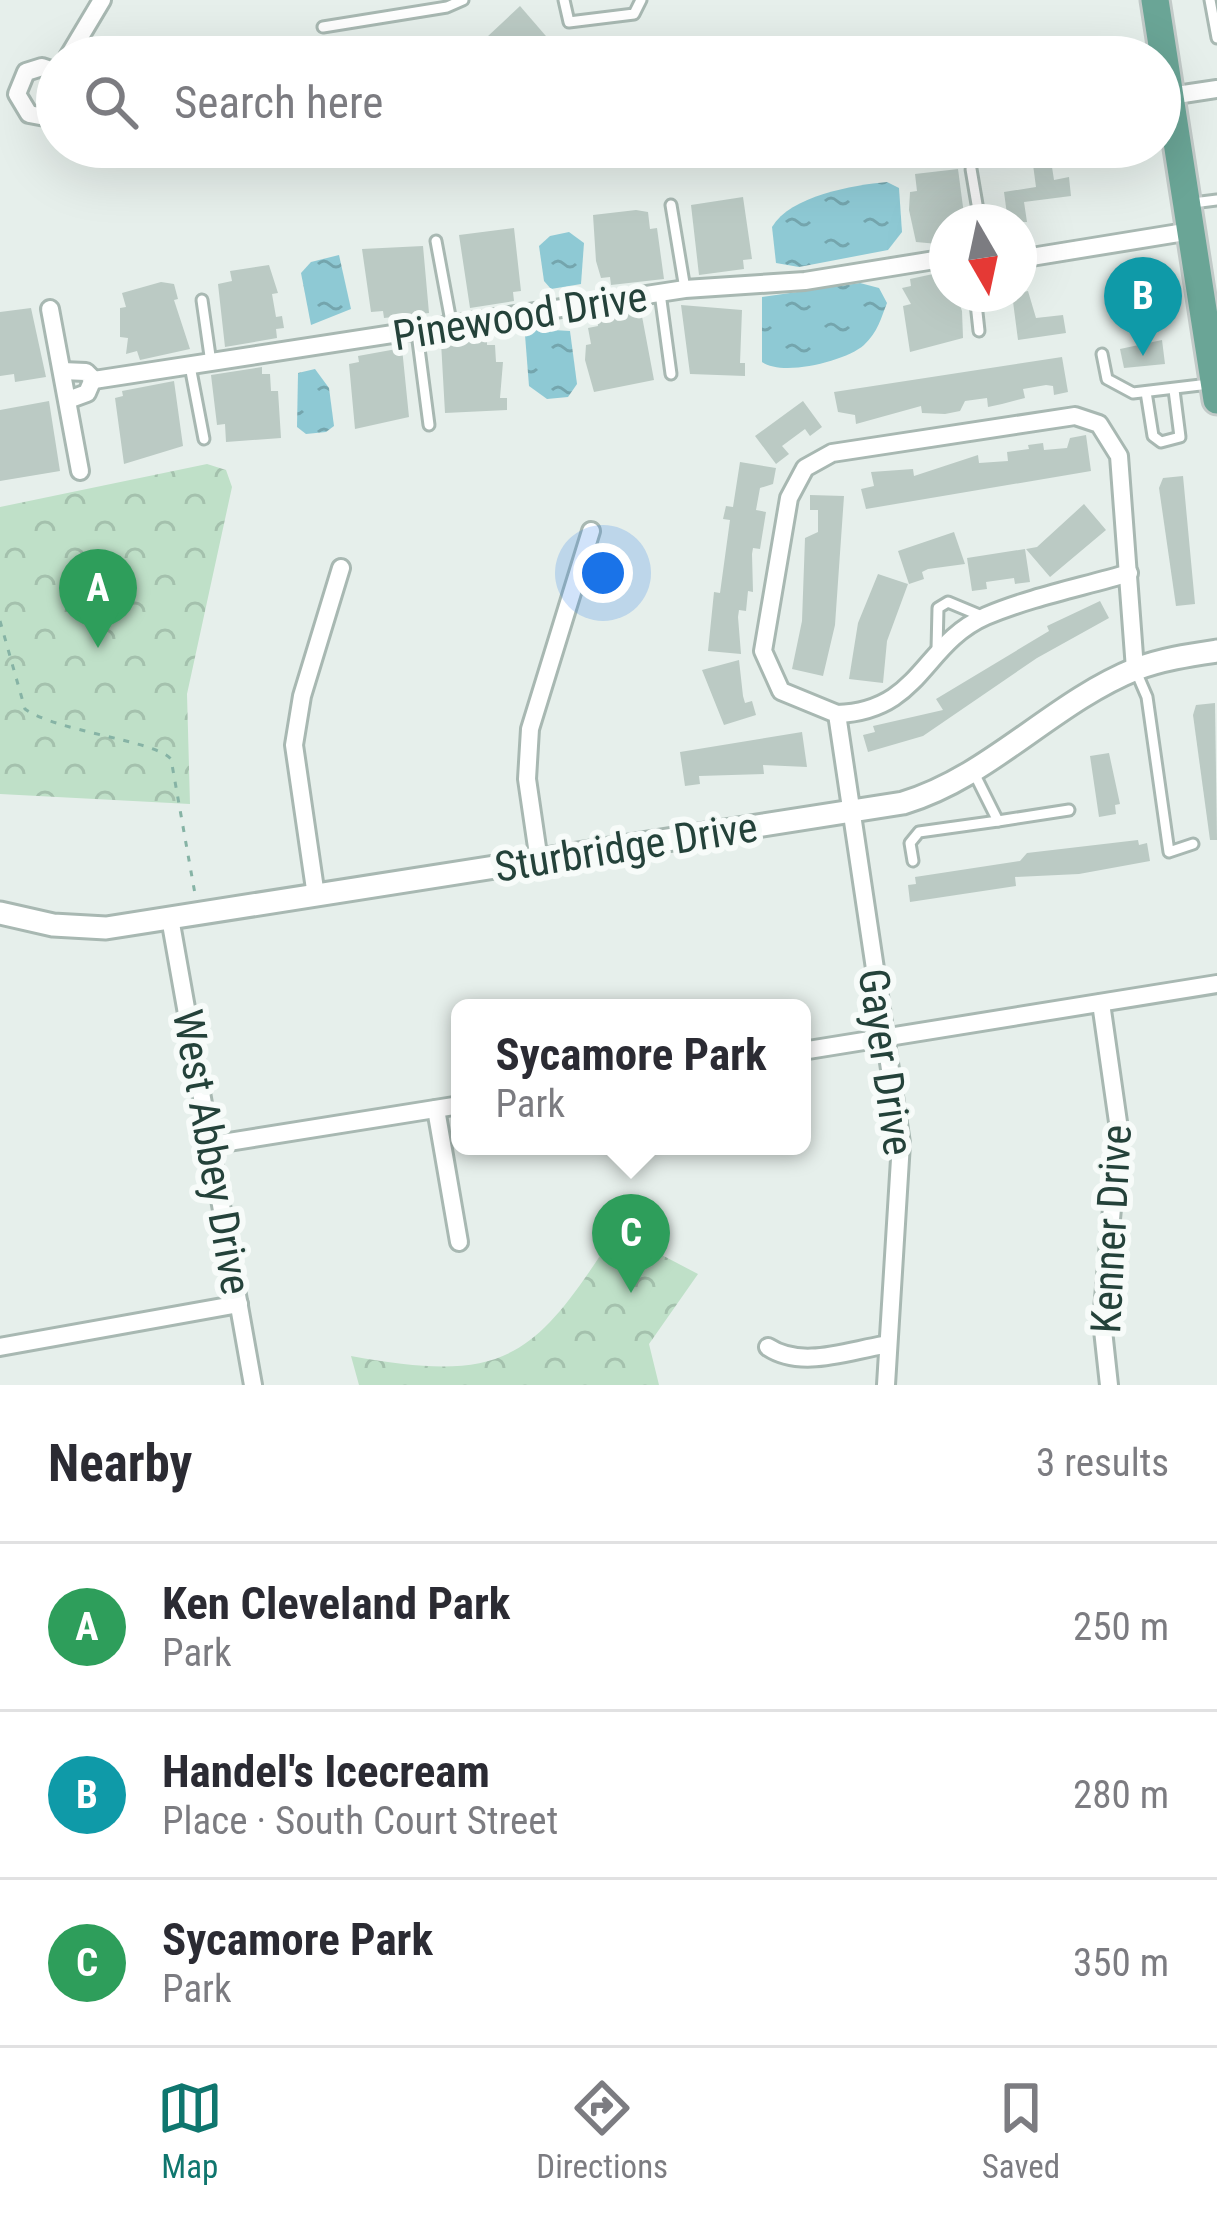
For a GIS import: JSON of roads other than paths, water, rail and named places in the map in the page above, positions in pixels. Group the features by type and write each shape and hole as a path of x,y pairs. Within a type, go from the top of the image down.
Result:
{"main road":[{"path":"1155,0 1161,36"},
{"path":"1181,163 1209,297 1216,392"}],"street":[{"path":"81,36 102,0"},
{"path":"36,69 26,72 17,94 29,114 36,116"},
{"path":"1181,94 1217,89"},
{"path":"1037,256 1190,218"},
{"name":"Pinewood Drive","path":"94,380 685,289 805,281 929,261"},
{"path":"50,309 80,471"},
{"name":"Pinewood Drive","path":"62,370 86,372 94,380"},
{"name":"Pinewood Drive","path":"68,400 87,393 94,380"},
{"path":"1129,573 984,617 937,649 921,678 904,692 867,710 837,714 782,691 763,651 789,498 805,468 832,453 1088,418 1109,433 1119,456 1129,573 1136,669"},
{"path":"539,861 527,779 530,729 591,531"},
{"path":"316,896 294,745 302,696 341,568"},
{"name":"Sturbridge Drive","path":"0,913 79,928 170,918 928,796 1136,669 1217,650"},
{"name":"Gayer Drive","path":"837,714 902,1163 884,1346 886,1385"},
{"name":"West Abbey Drive","path":"170,918 253,1385"},
{"path":"811,1050 1217,984"},
{"name":"Kenner Drive","path":"1101,1003 1119,1129 1102,1321 1109,1385"},
{"path":"211,1145 451,1107"},
{"path":"436,1109 459,1242"},
{"path":"0,1347 239,1304"},
{"path":"768,1347 785,1358 806,1359 884,1346"}],"lane":[{"path":"413,0 413,13"},
{"path":"323,27 463,0"},
{"path":"564,0 569,22 634,14 641,0"},
{"path":"1210,0 1217,38"},
{"path":"971,169 977,204"},
{"path":"1190,218 1217,200"},
{"path":"671,205 685,289"},
{"path":"436,241 452,327"},
{"path":"660,293 671,374"},
{"path":"202,300 212,363"},
{"path":"977,312 979,332"},
{"path":"418,333 429,424"},
{"path":"1102,354 1107,379 1133,393 1216,392"},
{"path":"190,366 204,440"},
{"path":"1146,392 1153,436 1161,442 1180,436 1174,391"},
{"path":"937,649 938,608 948,602 984,617"},
{"path":"1136,669 1147,697 1169,852 1193,844"},
{"path":"973,771 998,820"},
{"path":"914,861 910,843 919,832 1069,810"}],"water":[{"path":"887,182 899,188 902,232 888,250 799,267 776,263 772,227 793,207 840,189"},
{"path":"569,232 584,243 581,284 551,289 544,281 539,246 550,236"},
{"path":"339,255 351,309 311,325 301,273 311,262"},
{"path":"860,283 879,288 887,303 864,345 814,365 784,368 762,362 762,297"},
{"path":"536,329 570,331 577,384 568,397 547,399 529,386 525,335"},
{"path":"315,369 329,388 334,426 306,434 297,427 298,373"}],"place":[{"name":"Handel's Icecream","path":"1143,356"},
{"name":"Ken Cleveland Park","path":"98,648"},
{"name":"Sycamore Park","path":"631,1293"}]}
